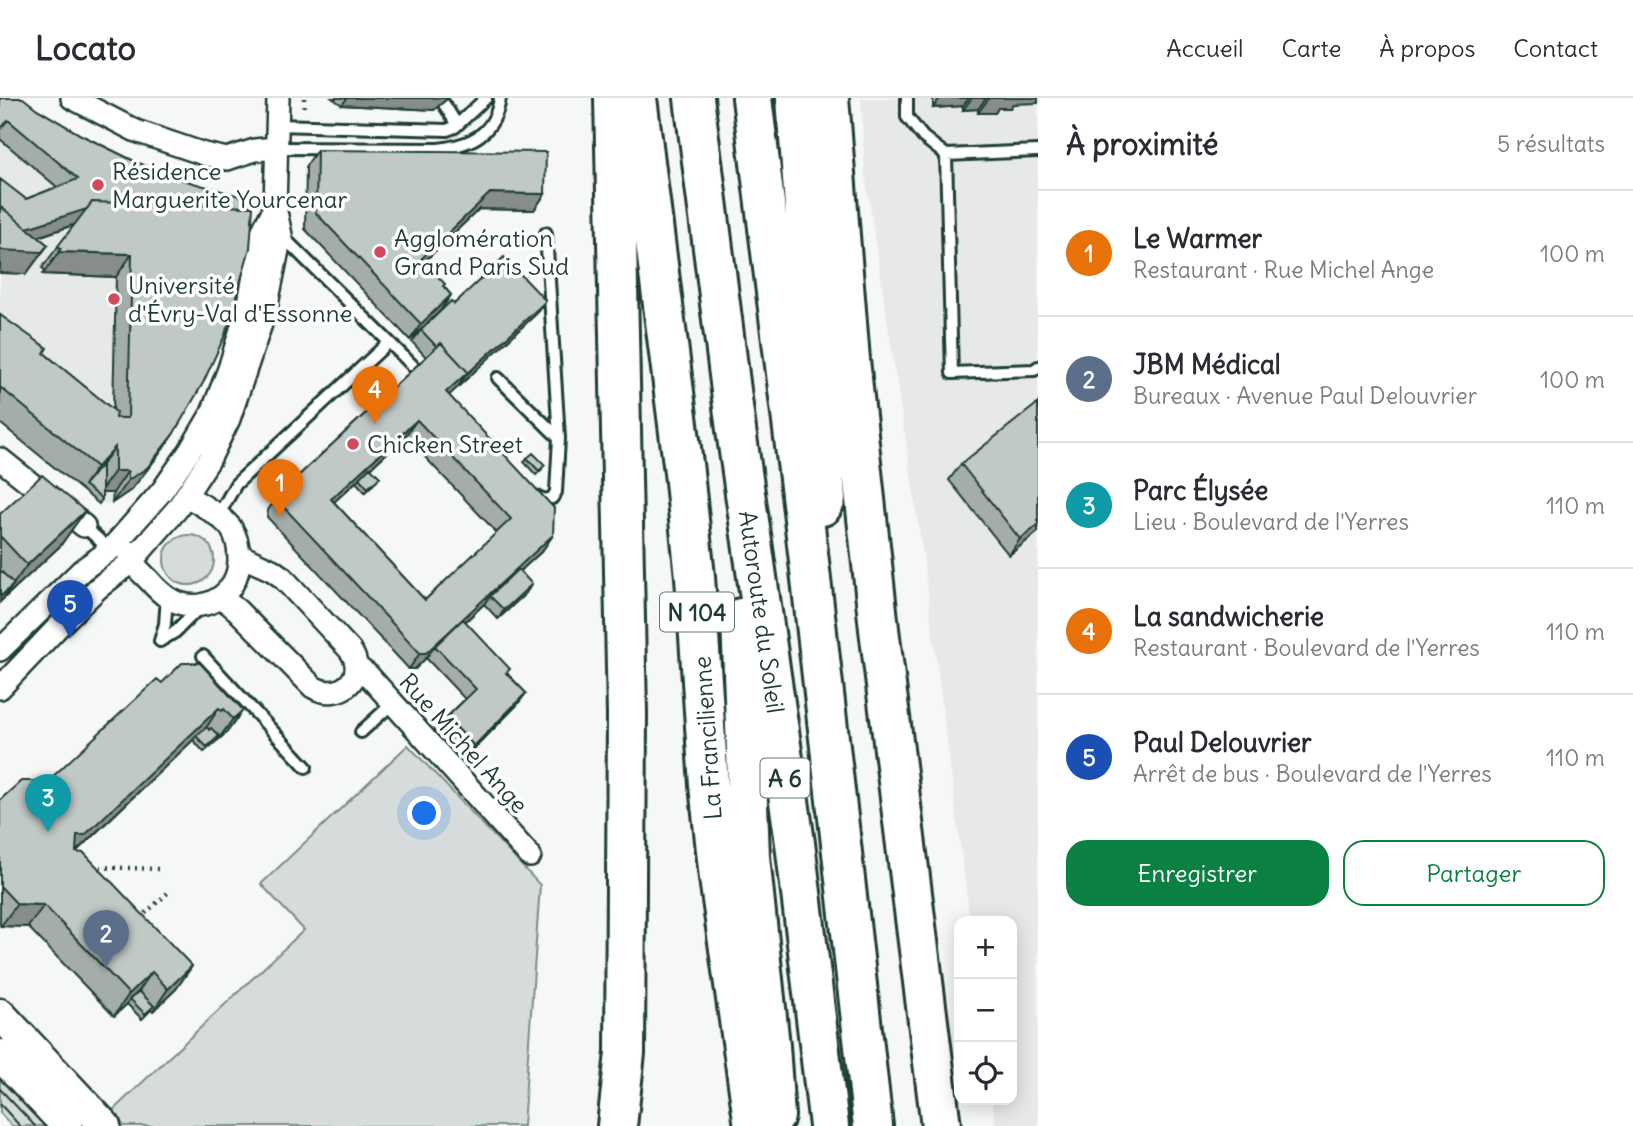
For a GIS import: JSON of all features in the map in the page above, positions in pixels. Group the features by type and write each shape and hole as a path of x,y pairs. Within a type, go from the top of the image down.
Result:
{"highway":[{"path":"614,98 619,247 620,443 627,620 625,1052 617,1126"},
{"name":"La Francilienne","path":"637,98 684,472 719,878 754,1126"},
{"name":"Autoroute du Soleil","path":"694,98 736,430 795,842 829,1126"},
{"name":"Autoroute du Soleil","path":"752,98 806,535 873,1126"},
{"path":"796,98 826,499 806,535"},
{"path":"830,98 850,359 941,1126"},
{"path":"736,430 750,857 776,1126"},
{"path":"912,899 951,1126"},
{"path":"625,1052 633,1126"}],"main road":[{"path":"0,1014 105,1126"},
{"path":"0,1055 67,1126"}],"street":[{"path":"72,98 136,131 204,154 227,159 255,150 275,148"},
{"path":"0,650 82,570 173,500 209,460 229,419 266,309 281,235 275,207 278,98"},
{"path":"0,688 90,596 131,562 198,457 220,416 229,369 249,303 262,232 275,207"},
{"path":"0,459 84,526"},
{"path":"131,562 167,597 191,606 212,601 233,585 239,569 239,555 231,529 218,516 203,517 173,500"},
{"name":"Rue Michel Ange","path":"239,555 282,577 357,658 357,667 368,675 530,856"},
{"path":"212,601 237,610 319,691 338,693 354,677 357,667"}],"lane":[{"path":"277,125 447,130 455,127 486,98"},
{"path":"275,148 438,149 458,146 471,142 487,128 499,107 500,98"},
{"path":"907,98 907,117 923,137 946,155 1038,152"},
{"path":"444,104 454,120 455,127"},
{"path":"946,155 953,373 1034,370 1038,367"},
{"path":"528,488 537,498 545,500 552,498 556,492 559,438 546,233"},
{"path":"281,235 417,370"},
{"path":"218,516 236,484 389,342"},
{"path":"498,378 559,438"},
{"path":"84,526 110,550"},
{"path":"167,597 165,624 160,641 212,601"},
{"path":"203,656 306,767"},
{"path":"361,732 393,703"}],"path":[{"path":"86,867 159,869"},
{"path":"132,925 171,890"}],"shaded area":[{"path":"861,98 1038,98 1038,1126 996,1126 993,1105 1017,1105 1017,916 969,916 922,548 865,173"},
{"name":"Université d'Évry-Val d'Essonne","path":"0,105 70,151 187,406 144,475 131,490 112,503 99,504 0,423"},
{"path":"189,535 206,543 214,560 206,577 189,585 172,577 164,560 172,543"},
{"path":"408,745 540,885 523,1126 124,1126 112,1111 304,930 261,884"},
{"path":"0,1071 52,1126 12,1126 0,1113"}],"building":[{"path":"0,98 23,98 81,135 132,160 172,177 250,199 249,207 92,202 87,209 27,228 0,206 0,179 26,199 78,179 8,120 0,130"},
{"name":"Agglomération Grand Paris Sud","path":"317,150 546,152 545,194 490,193 421,259 445,284 443,286 451,295 421,324 316,213"},
{"path":"92,202 253,207 250,248 225,335 203,383 174,433 147,468 128,480 128,471 115,471 115,447 97,467 0,387 0,315 47,348 44,353 116,412 115,418 128,418 132,254 59,252 61,248 58,246"},
{"path":"0,206 48,245 42,252 0,250"},
{"path":"504,257 546,301 465,376 468,372 441,343 437,347 421,330 451,301 454,304"},
{"path":"441,343 468,372 446,392 554,508 553,535 426,653 420,653 278,501 279,494","holes":["417,420 511,519 425,600 331,499"]},
{"path":"1038,403 1038,525 1020,539 961,464"},
{"path":"533,453 545,465 539,471 527,458"},
{"path":"102,465 102,499 84,485"},
{"path":"370,467 380,477 368,488 359,478"},
{"path":"42,475 85,511 27,565 0,536 0,514"},
{"path":"518,569 532,584 504,610 490,596"},
{"path":"0,570 14,584 0,597"},
{"path":"463,619 510,669 506,673 526,693 474,746 447,717 476,689 435,646"},
{"path":"182,663 200,663 243,710 233,719 224,709 222,711 219,708 85,835 77,835 76,852 84,853 192,966 168,989 152,972 129,994 44,905 17,904 0,886 0,800 21,781 48,781 157,679 162,683"},
{"path":"207,727 219,736 207,747 196,736"},
{"path":"139,991 154,1006 145,1014 130,999"}],"tram line":[{"path":"0,1089 35,1126"},
{"path":"0,1104 20,1126"}],"place":[{"name":"Résidence Marguerite Yourcenar","path":"98,185"},
{"name":"Agglomération Grand Paris Sud","path":"380,252"},
{"name":"Université d'Évry-Val d'Essonne","path":"114,299"},
{"name":"La sandwicherie","path":"375,424"},
{"name":"Chicken Street","path":"353,444"},
{"name":"Le Warmer","path":"280,517"},
{"name":"Paul Delouvrier","path":"70,638"},
{"name":"Parc Élysée","path":"48,832"},
{"name":"JBM Médical","path":"106,968"}]}
